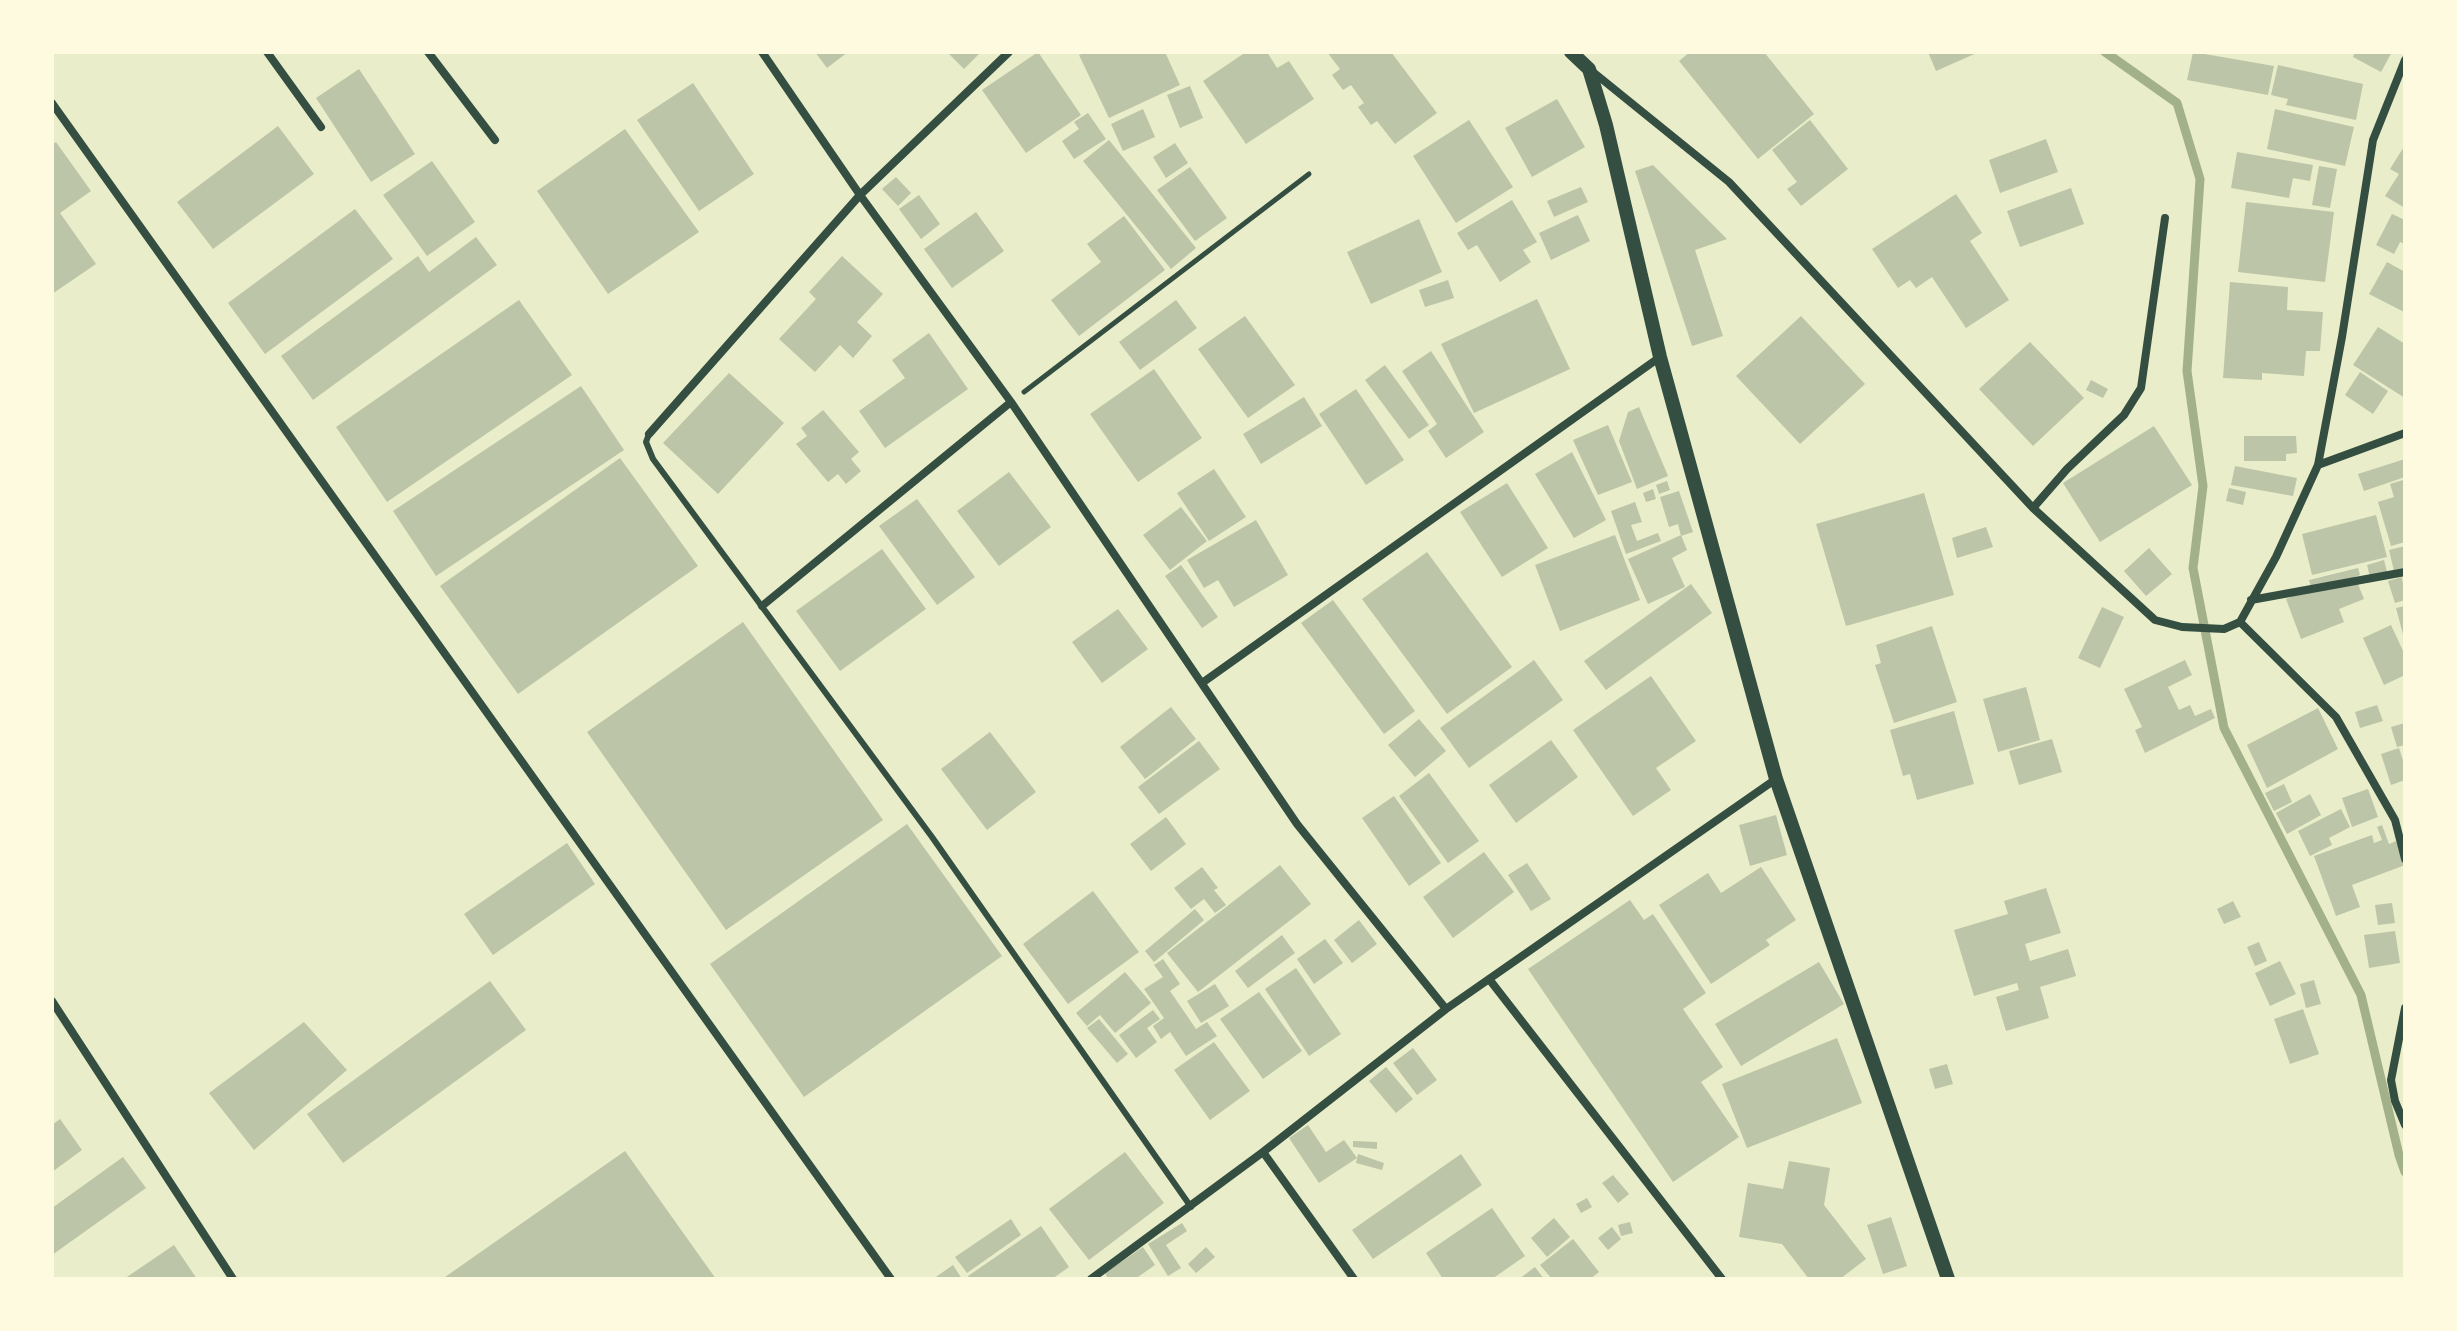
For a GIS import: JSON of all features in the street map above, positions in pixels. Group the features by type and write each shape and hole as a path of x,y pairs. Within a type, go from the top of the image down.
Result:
{"street":[{"path":"267,52 321,127"},
{"path":"428,52 495,140"},
{"path":"762,52 860,195 1011,402 1297,824 1446,1009"},
{"path":"649,434 860,195 1009,52"},
{"path":"1571,52 1729,182 2033,508 2155,620 2182,627 2224,629 2240,622 2276,557 2318,465 2373,140 2405,60"},
{"path":"1589,69 1606,125 1660,357 1776,779 1948,1279"},
{"path":"52,103 891,1279"},
{"path":"2033,508 2067,469 2124,415 2141,388 2165,218"},
{"path":"1202,683 1660,357"},
{"path":"762,606 1011,402"},
{"path":"2318,465 2405,433"},
{"path":"2251,600 2405,572"},
{"path":"2240,622 2336,717 2395,820 2405,859"},
{"path":"1091,1279 1191,1207 1446,1009 1776,779"},
{"path":"1489,979 1722,1279"},
{"path":"52,1001 233,1279"},
{"path":"2404,1126 2391,1080 2405,1008"},
{"path":"1263,1152 1354,1279"}],"lane":[{"path":"649,434 646,442 653,459 932,837 1191,1207"}],"path":[{"path":"1011,402 1309,174"}],"building":[{"path":"815,52 848,52 827,68"},
{"path":"947,52 981,52 964,69"},
{"path":"1038,52 1081,115 1026,153 982,90"},
{"path":"1087,52 1165,52 1180,85 1109,118 1079,55"},
{"path":"1246,52 1267,52 1277,68 1289,61 1314,99 1246,144 1203,81"},
{"path":"1327,52 1391,52 1437,113 1395,144 1377,121 1371,125 1358,107 1364,103 1351,85 1343,90 1332,75 1340,69"},
{"path":"1690,52 1764,52 1814,114 1758,159 1679,61"},
{"path":"1928,52 1979,52 1936,71"},
{"path":"2193,52 2274,66 2268,95 2187,80"},
{"path":"2355,52 2392,52 2381,72 2353,57"},
{"path":"2278,65 2363,84 2356,120 2286,105 2288,99 2271,95"},
{"path":"359,69 415,154 371,182 316,98"},
{"path":"693,83 754,174 699,211 637,120"},
{"path":"1190,86 1203,118 1180,128 1167,95"},
{"path":"1557,99 1585,147 1532,177 1505,128"},
{"path":"1143,109 1155,137 1123,151 1111,124"},
{"path":"2275,109 2354,127 2345,166 2267,149"},
{"path":"1088,113 1106,139 1074,159 1062,141 1079,129 1074,122"},
{"path":"1469,120 1513,187 1456,223 1413,156"},
{"path":"1810,120 1848,169 1801,206 1787,189 1797,182 1772,150"},
{"path":"278,126 314,174 213,249 177,202"},
{"path":"625,129 699,232 608,294 537,191"},
{"path":"2046,139 2058,172 2000,193 1989,160"},
{"path":"1109,140 1196,248 1171,269 1083,161"},
{"path":"56,142 91,191 60,213 96,264 52,294 52,145"},
{"path":"1175,143 1188,163 1166,178 1153,157"},
{"path":"2405,145 2405,208 2385,196 2399,174 2390,169"},
{"path":"2237,152 2313,165 2310,181 2293,178 2289,198 2231,188"},
{"path":"432,161 475,222 427,256 383,195"},
{"path":"1653,165 1727,239 1695,250 1723,336 1692,346 1635,171"},
{"path":"2319,166 2337,169 2330,208 2312,205"},
{"path":"1190,167 1227,218 1195,241 1157,190"},
{"path":"896,177 911,193 898,206 882,189"},
{"path":"1581,187 1588,202 1554,217 1547,201"},
{"path":"2071,188 2084,224 2020,247 2007,211"},
{"path":"1956,194 1982,233 1970,241 2009,300 1966,328 1932,277 1916,288 1910,280 1898,288 1872,249"},
{"path":"919,195 940,224 921,239 899,209"},
{"path":"1512,200 1537,242 1523,250 1531,262 1500,282 1477,245 1468,250 1457,233"},
{"path":"2246,202 2334,212 2325,282 2238,272"},
{"path":"355,209 393,259 265,354 228,303"},
{"path":"976,212 1004,251 952,288 924,249"},
{"path":"2392,214 2405,220 2405,244 2400,242 2394,254 2376,245"},
{"path":"1578,215 1590,241 1551,260 1539,233"},
{"path":"1124,216 1165,270 1079,336 1051,300 1101,262 1087,244"},
{"path":"1419,219 1442,272 1371,304 1347,252"},
{"path":"476,237 497,265 313,400 281,356 418,256 429,272"},
{"path":"842,256 883,294 857,322 872,336 853,358 840,345 815,372 779,339 816,299 809,292"},
{"path":"2387,262 2405,272 2404,312 2369,294"},
{"path":"1448,280 1454,298 1425,307 1419,290"},
{"path":"2230,282 2288,287 2287,310 2323,312 2320,351 2306,351 2304,376 2262,373 2262,380 2223,378"},
{"path":"1537,299 1570,369 1474,413 1441,344"},
{"path":"519,300 572,375 387,502 336,427"},
{"path":"1176,300 1197,328 1140,370 1119,342"},
{"path":"1245,316 1295,385 1248,418 1198,349"},
{"path":"1801,316 1865,384 1800,444 1736,376"},
{"path":"2378,327 2405,344 2405,398 2353,365"},
{"path":"929,333 968,389 885,448 859,411 905,378 892,360"},
{"path":"2030,342 2084,398 2033,446 1979,389"},
{"path":"1431,351 1484,432 1446,458 1428,431 1437,424 1402,371"},
{"path":"1385,365 1429,425 1409,439 1365,380"},
{"path":"1154,369 1202,438 1138,482 1090,414"},
{"path":"2360,372 2388,391 2373,414 2345,395"},
{"path":"729,373 784,423 718,494 663,443"},
{"path":"2091,380 2108,389 2103,398 2086,390"},
{"path":"581,386 624,450 436,576 393,511"},
{"path":"1356,389 1404,460 1366,485 1319,414"},
{"path":"1304,397 1322,426 1261,464 1243,434"},
{"path":"1639,407 1668,476 1637,489 1619,441 1628,412"},
{"path":"823,410 859,452 851,459 861,471 846,484 838,474 828,482 796,444 807,436 801,428"},
{"path":"1608,425 1632,482 1598,495 1573,440"},
{"path":"2154,426 2192,485 2100,542 2063,483"},
{"path":"2244,436 2296,436 2297,453 2286,454 2286,461 2244,461"},
{"path":"1572,452 1606,520 1574,538 1535,474"},
{"path":"620,458 698,566 518,694 440,586"},
{"path":"2405,459 2405,477 2364,491 2358,474"},
{"path":"2235,466 2297,478 2293,496 2231,485"},
{"path":"1214,469 1246,517 1209,541 1177,493"},
{"path":"1009,472 1051,527 999,566 957,511"},
{"path":"2403,480 2405,542 2391,546 2378,502 2394,497 2390,484"},
{"path":"1667,481 1670,490 1659,494 1656,485"},
{"path":"1507,483 1548,548 1502,577 1460,512"},
{"path":"2229,488 2246,492 2243,505 2226,501"},
{"path":"1653,489 1656,499 1646,502 1643,493"},
{"path":"1679,491 1693,532 1681,536 1678,524 1669,527 1660,497"},
{"path":"1924,493 1954,595 1846,626 1816,524"},
{"path":"917,499 975,577 937,605 879,526"},
{"path":"1635,502 1642,522 1631,525 1637,541 1658,533 1661,541 1626,554 1611,511"},
{"path":"1181,507 1207,541 1170,570 1143,535"},
{"path":"2376,515 2387,557 2312,575 2302,534"},
{"path":"1256,520 1288,575 1234,607 1218,580 1204,588 1187,560"},
{"path":"1986,527 1993,547 1957,558 1952,538"},
{"path":"1615,535 1640,600 1560,631 1535,565"},
{"path":"1681,535 1687,550 1672,558 1685,587 1648,604 1628,559"},
{"path":"2405,546 2405,568 2394,571 2389,550"},
{"path":"2149,548 2172,574 2146,596 2124,571"},
{"path":"882,549 926,609 840,671 796,611"},
{"path":"1427,552 1512,667 1447,714 1362,599"},
{"path":"2384,560 2387,572 2370,577 2367,565"},
{"path":"1181,565 1218,617 1202,628 1165,576"},
{"path":"2358,568 2360,575 2355,577 2364,599 2339,609 2344,622 2301,639 2286,599 2325,584 2311,587 2309,580"},
{"path":"2402,577 2405,600 2395,603 2388,581"},
{"path":"1691,584 1712,613 1606,690 1584,661"},
{"path":"1333,600 1415,711 1384,734 1301,623"},
{"path":"2405,606 2405,638 2404,638 2396,608"},
{"path":"2102,607 2124,617 2100,668 2078,658"},
{"path":"1118,609 1148,649 1102,683 1072,642"},
{"path":"743,622 883,820 726,930 587,732"},
{"path":"2391,625 2405,655 2405,675 2384,685 2363,638"},
{"path":"1932,626 1957,702 1894,723 1875,665 1881,663 1876,645"},
{"path":"1534,660 1563,700 1469,768 1440,728"},
{"path":"2185,660 2192,675 2168,687 2179,710 2190,705 2195,716 2211,709 2215,718 2145,753 2135,730 2142,727 2124,689"},
{"path":"1651,676 1696,741 1656,768 1671,790 1633,816 1573,730"},
{"path":"2026,687 2040,740 1998,752 1983,699"},
{"path":"2377,705 2383,721 2360,728 2355,712"},
{"path":"1171,707 1196,739 1145,779 1120,747"},
{"path":"2318,708 2338,749 2267,788 2247,745"},
{"path":"1954,711 1974,784 1917,800 1910,774 1903,776 1890,730"},
{"path":"1419,719 1446,751 1415,777 1388,745"},
{"path":"2405,723 2405,745 2397,747 2391,727"},
{"path":"990,732 1036,792 987,830 941,769"},
{"path":"2052,739 2062,772 2019,785 2009,751"},
{"path":"1551,740 1578,777 1516,823 1489,785"},
{"path":"1199,741 1220,769 1159,814 1138,787"},
{"path":"2399,748 2405,780 2391,785 2381,754"},
{"path":"1429,773 1479,841 1448,863 1399,796"},
{"path":"2284,784 2292,802 2274,811 2265,793"},
{"path":"2368,789 2378,817 2352,827 2342,798"},
{"path":"2310,794 2321,815 2287,834 2276,813"},
{"path":"1394,796 1441,863 1409,886 1362,818"},
{"path":"2341,809 2350,827 2329,838 2332,845 2310,856 2298,831"},
{"path":"1776,815 1787,855 1750,866 1739,825"},
{"path":"1166,817 1186,844 1151,871 1130,844"},
{"path":"907,824 1002,956 804,1097 710,964"},
{"path":"2382,825 2389,844 2396,841 2405,865 2352,885 2360,907 2336,916 2314,856 2372,835 2374,843 2382,840 2377,827"},
{"path":"567,843 595,884 493,955 464,914"},
{"path":"1484,852 1514,892 1453,938 1423,897"},
{"path":"1527,863 1551,899 1531,911 1508,875"},
{"path":"1280,865 1311,904 1198,992 1167,953"},
{"path":"1202,867 1226,905 1215,913 1204,899 1191,909 1174,888"},
{"path":"1761,867 1796,920 1766,940 1770,945 1711,984 1659,905 1708,873 1721,893"},
{"path":"2046,888 2061,933 2025,944 2030,961 2068,949 2076,976 2040,987 2049,1018 2006,1031 1996,997 2019,990 2017,983 1974,996 1954,930 2008,914 2004,901"},
{"path":"1093,891 1139,952 1068,1004 1023,944"},
{"path":"1630,900 1644,920 1653,914 1706,993 1683,1009 1723,1067 1701,1082 1739,1137 1673,1182 1528,969"},
{"path":"2233,901 2241,917 2224,924 2217,909"},
{"path":"2392,903 2395,923 2378,925 2375,905"},
{"path":"1195,909 1204,920 1154,962 1145,951"},
{"path":"1359,920 1377,944 1352,963 1334,940"},
{"path":"2395,931 2400,963 2369,968 2364,935"},
{"path":"1282,935 1295,953 1248,988 1235,971"},
{"path":"1325,939 1343,963 1314,984 1297,959"},
{"path":"2259,942 2267,961 2255,966 2247,947"},
{"path":"1163,959 1180,984 1170,991 1196,1029 1207,1022 1217,1036 1186,1056 1170,1032 1161,1039 1153,1026 1164,1018 1144,989 1163,977 1154,965"},
{"path":"2280,961 2296,994 2270,1006 2255,973"},
{"path":"1819,962 1844,1004 1741,1066 1715,1024"},
{"path":"1296,968 1341,1034 1309,1056 1265,989"},
{"path":"1125,972 1151,1003 1115,1033 1100,1015 1087,1026 1076,1013"},
{"path":"2314,980 2321,1004 2306,1008 2300,984"},
{"path":"490,981 526,1030 343,1163 307,1114"},
{"path":"1215,984 1229,1006 1201,1023 1187,1001"},
{"path":"1259,992 1302,1051 1263,1079 1220,1019"},
{"path":"2303,1009 2319,1054 2290,1064 2274,1019"},
{"path":"1153,1010 1160,1019 1147,1028 1157,1042 1136,1058 1119,1035"},
{"path":"1099,1019 1128,1054 1117,1063 1087,1028"},
{"path":"304,1022 347,1070 254,1150 209,1093"},
{"path":"1837,1038 1862,1103 1747,1148 1722,1084"},
{"path":"1214,1042 1250,1091 1210,1120 1174,1070"},
{"path":"1413,1048 1437,1080 1417,1095 1393,1063"},
{"path":"1947,1064 1953,1084 1935,1089 1929,1069"},
{"path":"1386,1067 1413,1099 1396,1113 1369,1081"},
{"path":"60,1119 82,1150 52,1172 52,1125"},
{"path":"1308,1125 1326,1152 1344,1140 1357,1158 1319,1183 1289,1138"},
{"path":"1353,1141 1377,1142 1377,1149 1353,1147"},
{"path":"625,1151 716,1279 446,1279 445,1277"},
{"path":"1125,1152 1164,1203 1089,1260 1049,1209"},
{"path":"1358,1154 1384,1163 1382,1170 1356,1163"},
{"path":"1461,1154 1482,1185 1373,1259 1352,1230"},
{"path":"123,1157 146,1188 52,1255 52,1208"},
{"path":"1789,1161 1830,1168 1824,1205 1866,1259 1840,1279 1809,1279 1782,1244 1739,1237 1748,1183 1783,1189"},
{"path":"1613,1175 1629,1194 1618,1203 1602,1183"},
{"path":"1587,1198 1592,1207 1581,1213 1576,1204"},
{"path":"1492,1208 1525,1256 1492,1279 1443,1279 1426,1253"},
{"path":"1891,1217 1907,1266 1883,1274 1867,1225"},
{"path":"1554,1218 1570,1237 1547,1257 1531,1238"},
{"path":"1011,1219 1021,1235 967,1273 955,1257"},
{"path":"1630,1222 1633,1233 1621,1236 1618,1225"},
{"path":"1182,1223 1187,1231 1166,1245 1181,1268 1168,1276 1148,1244"},
{"path":"1041,1226 1069,1267 1052,1279 970,1279 968,1276"},
{"path":"1612,1227 1621,1239 1608,1250 1598,1238"},
{"path":"1573,1239 1599,1272 1590,1279 1552,1279 1540,1265"},
{"path":"174,1245 197,1279 124,1279"},
{"path":"1143,1247 1155,1265 1135,1279 1108,1279 1105,1273"},
{"path":"1206,1247 1215,1257 1196,1273 1188,1264"},
{"path":"953,1265 962,1279 933,1279"},
{"path":"1535,1267 1544,1279 1519,1279"}],"waterway":[{"path":"2105,52 2177,103 2200,179 2187,371 2203,486 2193,568 2224,728 2361,995 2405,1172"}]}
